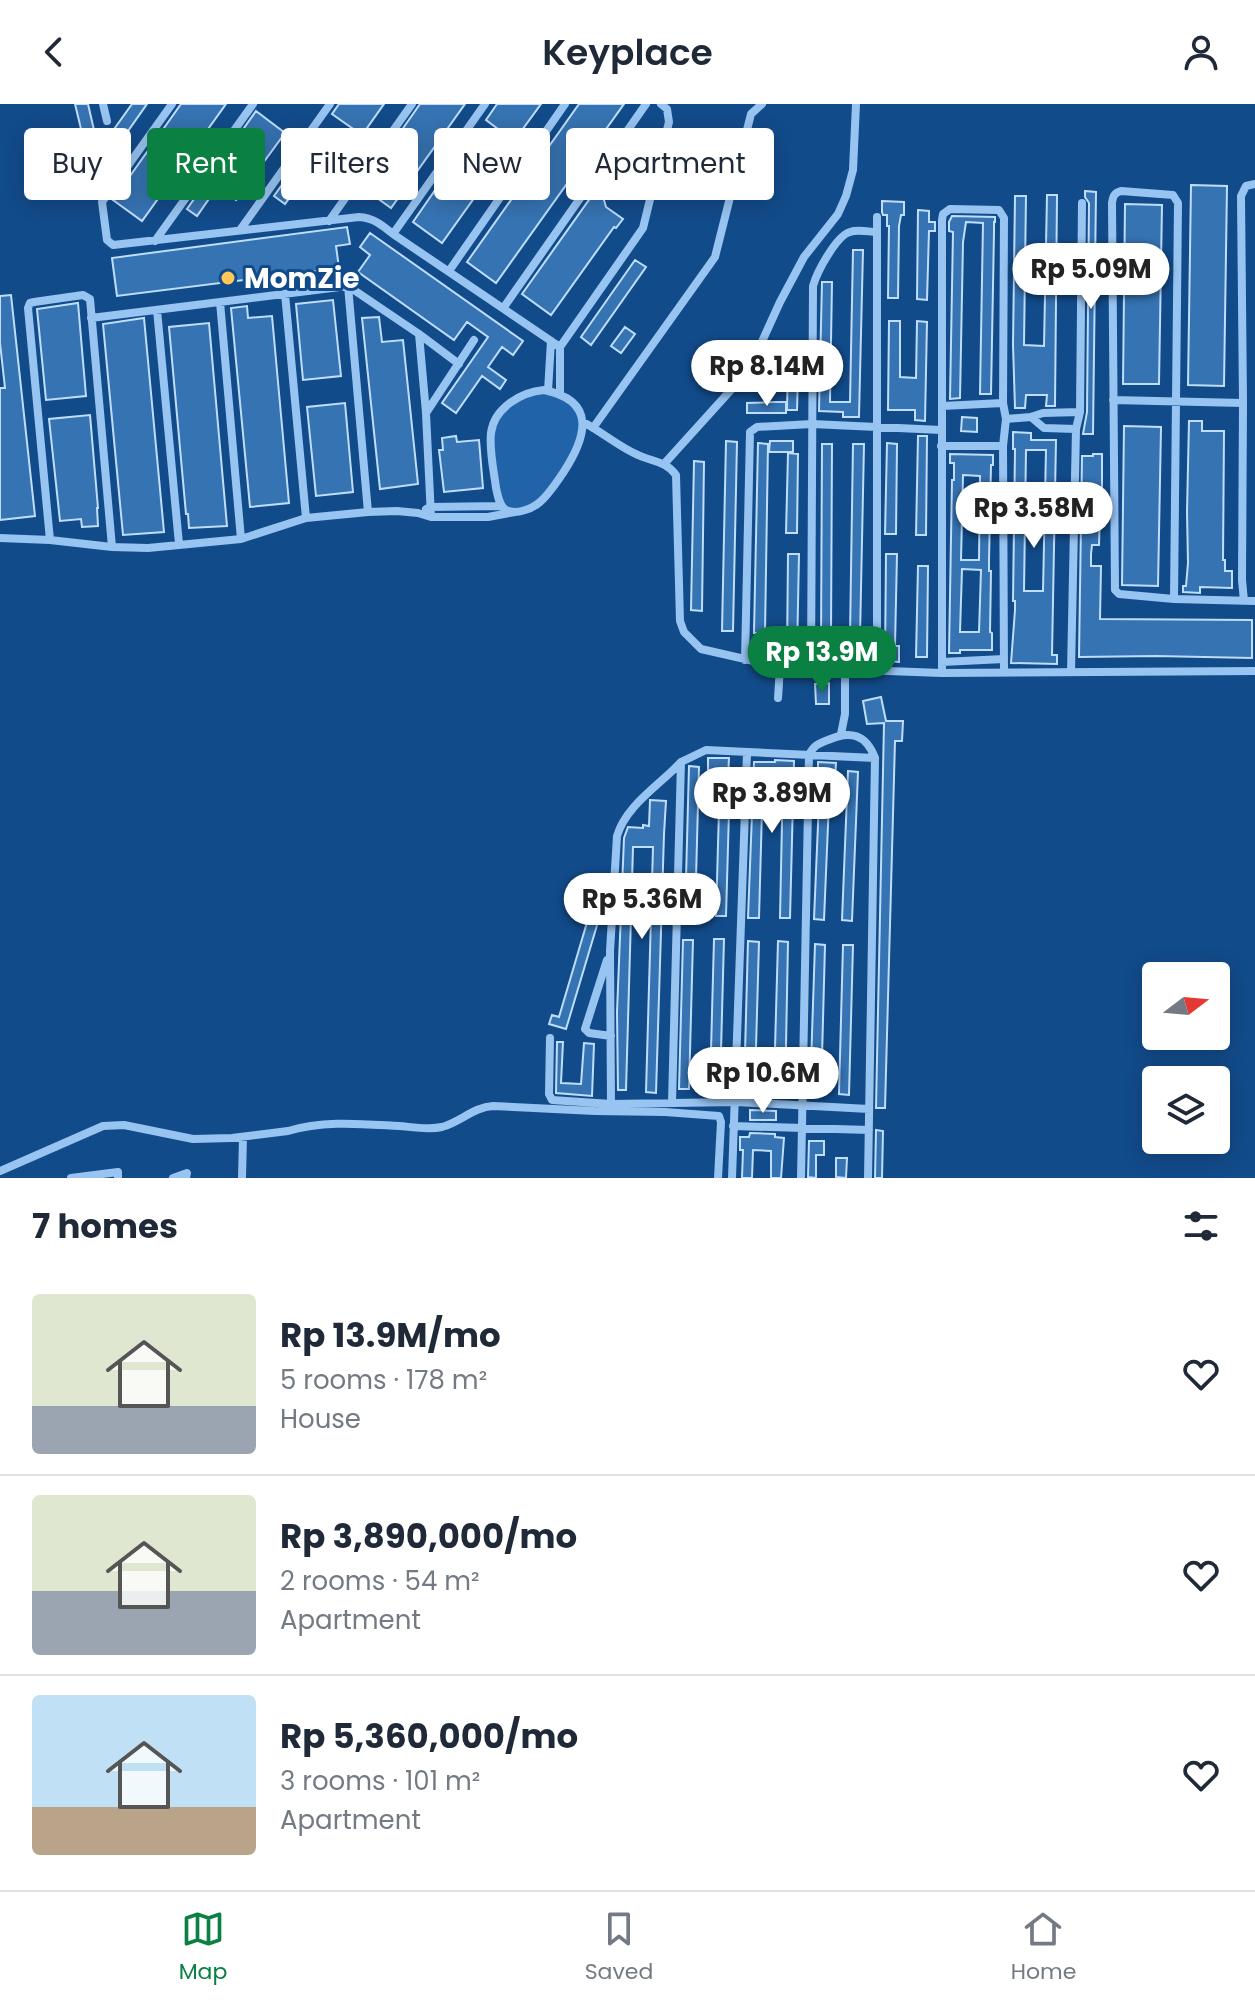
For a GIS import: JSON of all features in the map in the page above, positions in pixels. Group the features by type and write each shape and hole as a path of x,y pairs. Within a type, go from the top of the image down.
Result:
{"street":[{"path":"103,104 107,121"},
{"path":"172,104 105,198 102,207 107,240 113,245 368,218 560,347"},
{"path":"155,241 253,104"},
{"path":"240,230 330,104"},
{"path":"329,221 412,104"},
{"path":"393,234 485,104"},
{"path":"449,271 565,104"},
{"path":"504,307 646,104"},
{"path":"560,394 560,347 645,224 669,122 667,109 661,104"},
{"path":"593,428 711,264 721,236 751,114 762,104"},
{"path":"661,463 749,370 804,257 838,214 853,170 856,104"},
{"path":"1244,601 1241,196 1246,186 1255,184"},
{"path":"1174,599 1178,203 1173,195 1121,191 1116,192 1112,203 1115,590 1119,594 1174,599 1255,601"},
{"path":"1071,672 1076,429 1080,412 1082,203"},
{"path":"942,673 942,220 943,214 950,209 999,210 1004,218 1004,672"},
{"path":"877,217 877,671"},
{"path":"811,669 813,286 832,249 846,234 854,231 877,232"},
{"path":"348,286 368,512"},
{"path":"91,318 348,286 459,364"},
{"path":"285,294 306,518"},
{"path":"50,540 28,308 34,302 83,295 90,299 112,547"},
{"path":"220,302 241,539"},
{"path":"157,310 179,544"},
{"path":"419,334 430,512"},
{"path":"426,413 474,340"},
{"path":"548,391 551,341"},
{"path":"515,512 501,506 497,494 491,432 510,403 519,396 529,391 548,391 560,394 576,407 583,422 639,456 672,469 678,482 680,621 684,632 701,649 780,667 811,669 942,673 1255,671"},
{"path":"1113,400 1243,403"},
{"path":"942,406 1003,403"},
{"path":"1006,419 1043,413 1080,412"},
{"path":"1031,417 1044,428 1076,429"},
{"path":"430,512 492,517 539,503 576,453 583,422"},
{"path":"745,660 750,432 757,427 812,424 941,430"},
{"path":"941,446 1003,446"},
{"path":"0,538 158,548 241,539 306,518 501,506"},
{"path":"491,507 492,517"},
{"path":"1242,580 1255,580"},
{"path":"812,654 878,655"},
{"path":"942,662 1004,659"},
{"path":"778,698 780,667"},
{"path":"841,734 845,714 845,670"},
{"path":"801,1178 809,755 815,745 841,734 864,740 875,758 868,1178"},
{"path":"611,1104 610,951 618,830 628,814 681,762 706,750 875,758"},
{"path":"732,1178 747,753"},
{"path":"672,1102 681,762"},
{"path":"610,951 585,1029 589,1033 611,1036"},
{"path":"550,1038 550,1098 555,1100 611,1104 736,1102 869,1109"},
{"path":"0,1171 103,1126 124,1125 193,1139 243,1137 342,1123 418,1128 443,1126 493,1106 719,1116 718,1178"},
{"path":"733,1126 869,1130"},
{"path":"242,1178 243,1137"},
{"path":"71,1178 118,1172 118,1178"},
{"path":"173,1178 187,1173 186,1178"}],"shaded area":[{"path":"529,391 560,394 580,414 576,453 532,507 505,510 495,480 494,424"}],"building":[{"path":"75,104 88,104 94,128 81,128"},
{"path":"132,104 147,104 130,128 115,128"},
{"path":"181,104 226,104 209,128 164,128"},
{"path":"339,104 384,104 367,128 352,128 332,114"},
{"path":"420,104 465,104 448,128 434,128 434,148 418,170 418,128 403,128"},
{"path":"497,104 541,104 523,128 497,128 486,120"},
{"path":"579,104 624,104 607,128 566,128 566,185 496,283 467,262 511,200 550,200 550,145"},
{"path":"256,111 281,130 281,138 265,160 265,128 244,128"},
{"path":"147,152 147,200 157,200 142,221 113,200 131,200 131,175"},
{"path":"1191,185 1227,186 1224,386 1188,385"},
{"path":"281,186 281,200 288,200 285,204 274,196"},
{"path":"1085,191 1096,192 1093,434 1083,434 1087,412 1089,203"},
{"path":"434,192 434,200 473,200 442,243 413,222"},
{"path":"1047,195 1057,195 1055,406 1046,406 1047,395 1026,395 1025,408 1015,408 1015,196 1026,196 1024,345 1044,346"},
{"path":"193,200 208,200 197,216 187,209"},
{"path":"380,200 397,200 391,208"},
{"path":"589,200 604,200 606,207 623,219 551,315 522,294"},
{"path":"882,201 904,202 904,215 901,215 899,226 898,298 888,298 889,226 887,215 882,212"},
{"path":"1125,204 1162,205 1159,384 1123,384"},
{"path":"918,210 929,211 929,222 935,222 935,231 929,231 927,300 917,299"},
{"path":"952,216 995,217 995,222 991,394 980,394 983,223 966,222 960,398 950,399 953,232 949,231 949,222"},
{"path":"347,227 350,244 336,246 339,268 117,296 112,258"},
{"path":"370,233 523,341 513,355 502,347 488,367 506,380 500,389 482,376 456,413 442,403 488,337 467,322 454,340 358,272 370,255 360,247"},
{"path":"853,250 863,250 859,417 843,417 843,412 819,411 822,282 832,282 830,402 850,402"},
{"path":"635,260 646,267 591,345 581,337"},
{"path":"11,295 35,516 0,520 0,388 5,388 0,343 0,296"},
{"path":"333,300 341,376 303,380 296,304"},
{"path":"78,303 86,396 46,400 37,309"},
{"path":"247,306 248,318 272,316 289,503 250,507 231,308"},
{"path":"379,317 382,342 403,340 418,484 380,489 362,318"},
{"path":"144,318 164,532 123,535 103,324"},
{"path":"889,321 900,321 900,377 916,378 917,321 927,322 925,421 915,420 915,410 888,410"},
{"path":"209,323 227,526 189,528 169,327"},
{"path":"625,327 635,334 621,353 611,346"},
{"path":"788,341 799,341 797,410 787,410 788,361 761,361 766,350 788,350"},
{"path":"786,402 786,413 747,413 747,403"},
{"path":"345,403 353,492 316,496 307,407"},
{"path":"90,415 98,526 82,527 81,519 60,521 49,419"},
{"path":"962,417 977,418 977,432 961,431"},
{"path":"1189,421 1202,421 1202,431 1224,431 1223,560 1225,571 1232,571 1232,588 1200,587 1200,593 1183,592 1188,563"},
{"path":"1124,426 1161,427 1158,586 1122,585"},
{"path":"1013,432 1031,433 1031,440 1056,440 1052,655 1057,655 1057,664 1011,663 1015,610","holes":["1026,450 1046,450 1043,591 1024,591"]},
{"path":"456,436 457,442 479,440 483,488 444,492 439,450 443,450 442,438"},
{"path":"918,436 927,436 926,535 916,535"},
{"path":"726,441 737,442 733,631 722,631"},
{"path":"770,441 793,441 793,452 769,452"},
{"path":"758,443 768,444 765,633 754,633"},
{"path":"887,443 897,444 896,534 885,534"},
{"path":"822,444 832,444 831,636 850,636 853,444 864,444 860,637 870,637 870,645 821,645"},
{"path":"788,453 798,454 797,533 786,533"},
{"path":"950,454 993,455 989,561 992,650 949,653 954,480 954,463 950,463","holes":["963,475 980,476 979,560 961,560","962,569 981,570 979,632 960,632"]},
{"path":"1102,454 1099,545 1092,545 1091,554 1091,566 1101,566 1100,619 1252,620 1252,658 1079,657 1082,456"},
{"path":"694,461 704,462 702,611 691,610"},
{"path":"788,554 799,554 797,654 787,654"},
{"path":"886,554 897,554 895,646 899,646 899,662 885,661"},
{"path":"918,566 928,566 927,657 916,657"},
{"path":"829,683 829,704 816,704 815,684"},
{"path":"881,697 886,721 903,721 902,741 895,741 885,1108 876,1108 884,723 867,724 863,701"},
{"path":"708,758 729,758 726,916 716,916 720,774 708,773"},
{"path":"794,761 790,918 780,918 783,774 763,773 759,918 748,918 754,762"},
{"path":"818,762 836,763 835,778 830,778 824,920 814,919"},
{"path":"689,766 699,767 695,916 685,916"},
{"path":"848,771 858,772 852,921 842,920"},
{"path":"650,800 666,801 656,1093 646,1092 653,847 633,847 626,1090 618,1090 617,1012 624,838 628,827 649,826"},
{"path":"584,894 597,898 591,918 578,914"},
{"path":"588,919 598,922 566,1029 549,1024 552,1015 559,1017"},
{"path":"714,939 724,939 720,1088 710,1088"},
{"path":"683,940 693,940 689,1089 679,1089"},
{"path":"748,941 759,942 755,1083 774,1084 778,941 788,942 785,1098 751,1096 751,1091 744,1090"},
{"path":"815,944 825,945 821,1094 810,1094"},
{"path":"843,945 853,945 849,1095 839,1094"},
{"path":"557,1042 563,1042 561,1083 581,1084 584,1043 594,1044 592,1096 556,1093"},
{"path":"750,1110 776,1111 776,1120 750,1120"},
{"path":"876,1130 883,1131 882,1178 875,1178"},
{"path":"750,1133 775,1134 775,1137 784,1138 781,1178 771,1178 771,1151 753,1150 752,1178 742,1178 740,1137 749,1137"},
{"path":"809,1141 824,1141 824,1155 816,1155 816,1178 808,1177"},
{"path":"836,1158 847,1158 846,1178 836,1177"}],"place":[{"name":"MomZie","path":"228,278"}]}
